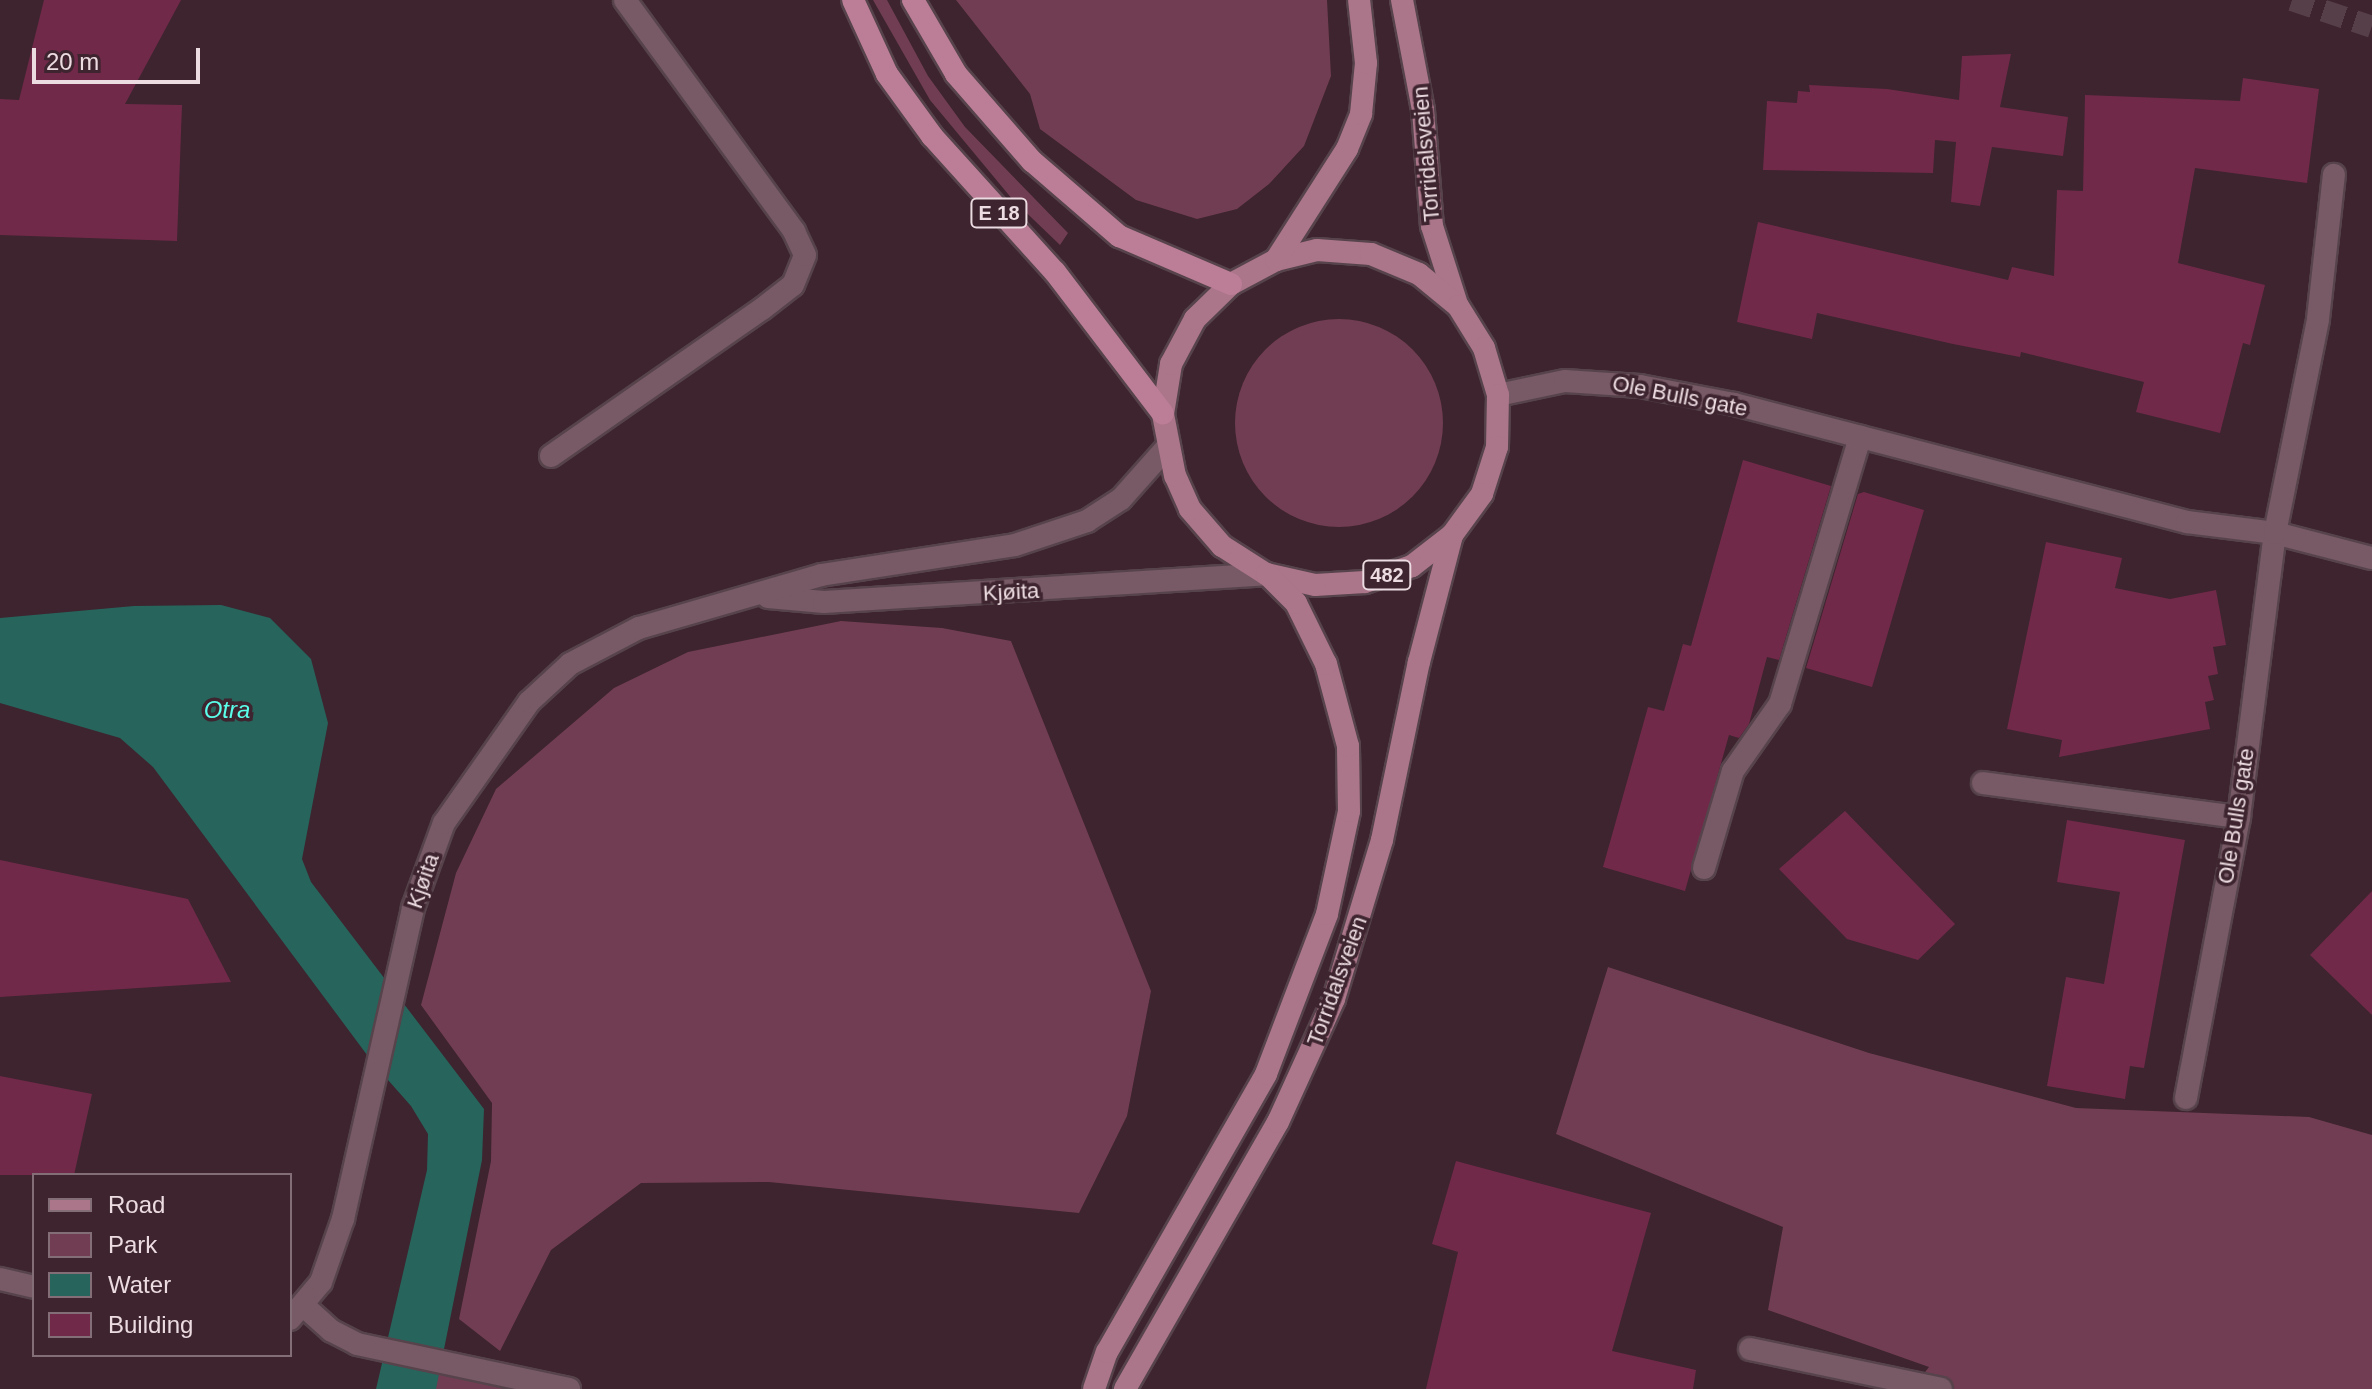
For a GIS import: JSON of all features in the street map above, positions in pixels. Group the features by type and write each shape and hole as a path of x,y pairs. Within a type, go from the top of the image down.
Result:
{"highway":[{"name":"E 18","path":"853,0 887,74 932,136 1055,272 1163,414"},
{"name":"E 18","path":"913,0 956,74 1032,161 1119,236 1231,284"}],"main road":[{"name":"482","path":"1276,260 1347,149 1361,114 1366,63 1359,0"},
{"name":"Torridalsveien","path":"1402,0 1423,110 1432,226 1458,306"},
{"name":"482","path":"1317,250 1371,254 1419,274 1458,306 1484,348 1498,395 1497,447 1486,482 1452,535 1412,566 1365,582 1315,585 1266,574 1222,546 1190,509 1168,446 1163,414 1171,364 1195,319 1231,284 1276,260 1317,250"},
{"name":"Torridalsveien","path":"1125,1389 1278,1122 1334,999 1382,840 1419,662 1452,535"},
{"name":"Torridalsveien","path":"1094,1389 1107,1352 1266,1074 1327,914 1349,811 1348,746 1326,664 1296,603 1266,574"}],"street":[{"path":"551,456 793,285 805,255 794,231 625,0"},
{"name":"Ole Bulls gate","path":"2186,1098 2239,817 2275,533 2318,319 2334,175"},
{"name":"Ole Bulls gate","path":"1498,395 1565,381 1611,381 1734,404 2187,522 2275,533 2372,558"},
{"path":"1704,868 1733,771 1780,704 1860,437"},
{"name":"Kjøita","path":"297,1313 321,1282 343,1219 371,1077 413,908 444,823 529,702 570,664 639,628 821,575 979,552 1050,535 1087,521 1121,499 1168,446"},
{"name":"Kjøita","path":"755,596 824,602 1266,574"},
{"path":"1983,783 2239,817"},
{"path":"0,1279 32,1287"},
{"path":"297,1313 357,1344 569,1389"},
{"path":"1750,1349 1941,1389"}],"green space":[{"path":"873,0 887,0 928,76 965,127 1068,233 1060,245 1013,200 930,100"},
{"path":"956,0 1327,0 1331,76 1304,146 1269,184 1237,209 1197,219 1136,200 1040,129 1030,94"},
{"path":"1339,319 1379,327 1413,349 1435,383 1443,423 1435,463 1413,497 1379,519 1339,527 1299,519 1265,497 1243,463 1235,423 1243,383 1265,349 1299,327"},
{"path":"841,621 942,628 1011,641 1151,991 1127,1116 1079,1213 769,1182 641,1183 551,1250 500,1351 459,1319 491,1161 492,1103 421,1005 456,873 496,789 614,688 688,652"},
{"path":"1608,967 1869,1053 2076,1108 2309,1117 2372,1135 2372,1389 1912,1389 1929,1367 1768,1310 1783,1227 1556,1134"},
{"path":"438,1361 517,1389 432,1389"}],"water":[{"name":"Otra","path":"221,605 270,618 311,659 328,723 302,859 311,882 484,1109 482,1160 436,1389 376,1389 427,1170 428,1134 411,1106 373,1063 153,767 120,738 0,703 0,618 134,606"}],"building":[{"path":"44,0 181,0 125,104 182,105 177,241 0,235 0,99 19,100"},
{"path":"2011,54 2000,107 2068,117 2063,156 1992,147 1980,206 1951,202 1956,142 1935,140 1933,173 1763,170 1767,101 1797,103 1798,91 1810,92 1809,85 1887,89 1959,100 1962,56"},
{"path":"2243,78 2319,89 2307,183 2195,168 2178,263 2265,285 2250,345 2243,343 2220,433 2136,412 2144,382 2021,352 2020,357 1817,313 1812,339 1737,322 1758,222 2008,280 2012,267 2054,276 2057,190 2083,191 2085,95 2240,101"},
{"path":"1743,460 1831,486 1779,660 1767,657 1749,724 1739,738 1729,735 1685,891 1603,867 1648,707 1664,711 1683,644 1691,646"},
{"path":"1864,492 1924,510 1872,687 1806,668 1858,494"},
{"path":"2046,542 2122,558 2115,588 2170,599 2216,590 2226,645 2213,647 2218,674 2208,676 2214,700 2205,702 2210,729 2059,757 2062,740 2007,729"},
{"path":"1845,811 1955,924 1918,960 1847,939 1779,869"},
{"path":"2067,820 2185,840 2144,1068 2130,1066 2125,1099 2047,1086 2066,977 2104,984 2120,892 2057,882"},
{"path":"0,860 188,899 231,982 0,997"},
{"path":"2372,891 2372,1015 2310,955"},
{"path":"0,1076 92,1094 74,1173 0,1175"},
{"path":"1456,1161 1651,1213 1612,1351 1696,1370 1693,1389 1426,1389 1458,1252 1432,1244"}],"tunnel":[{"path":"2292,0 2372,27"}]}
